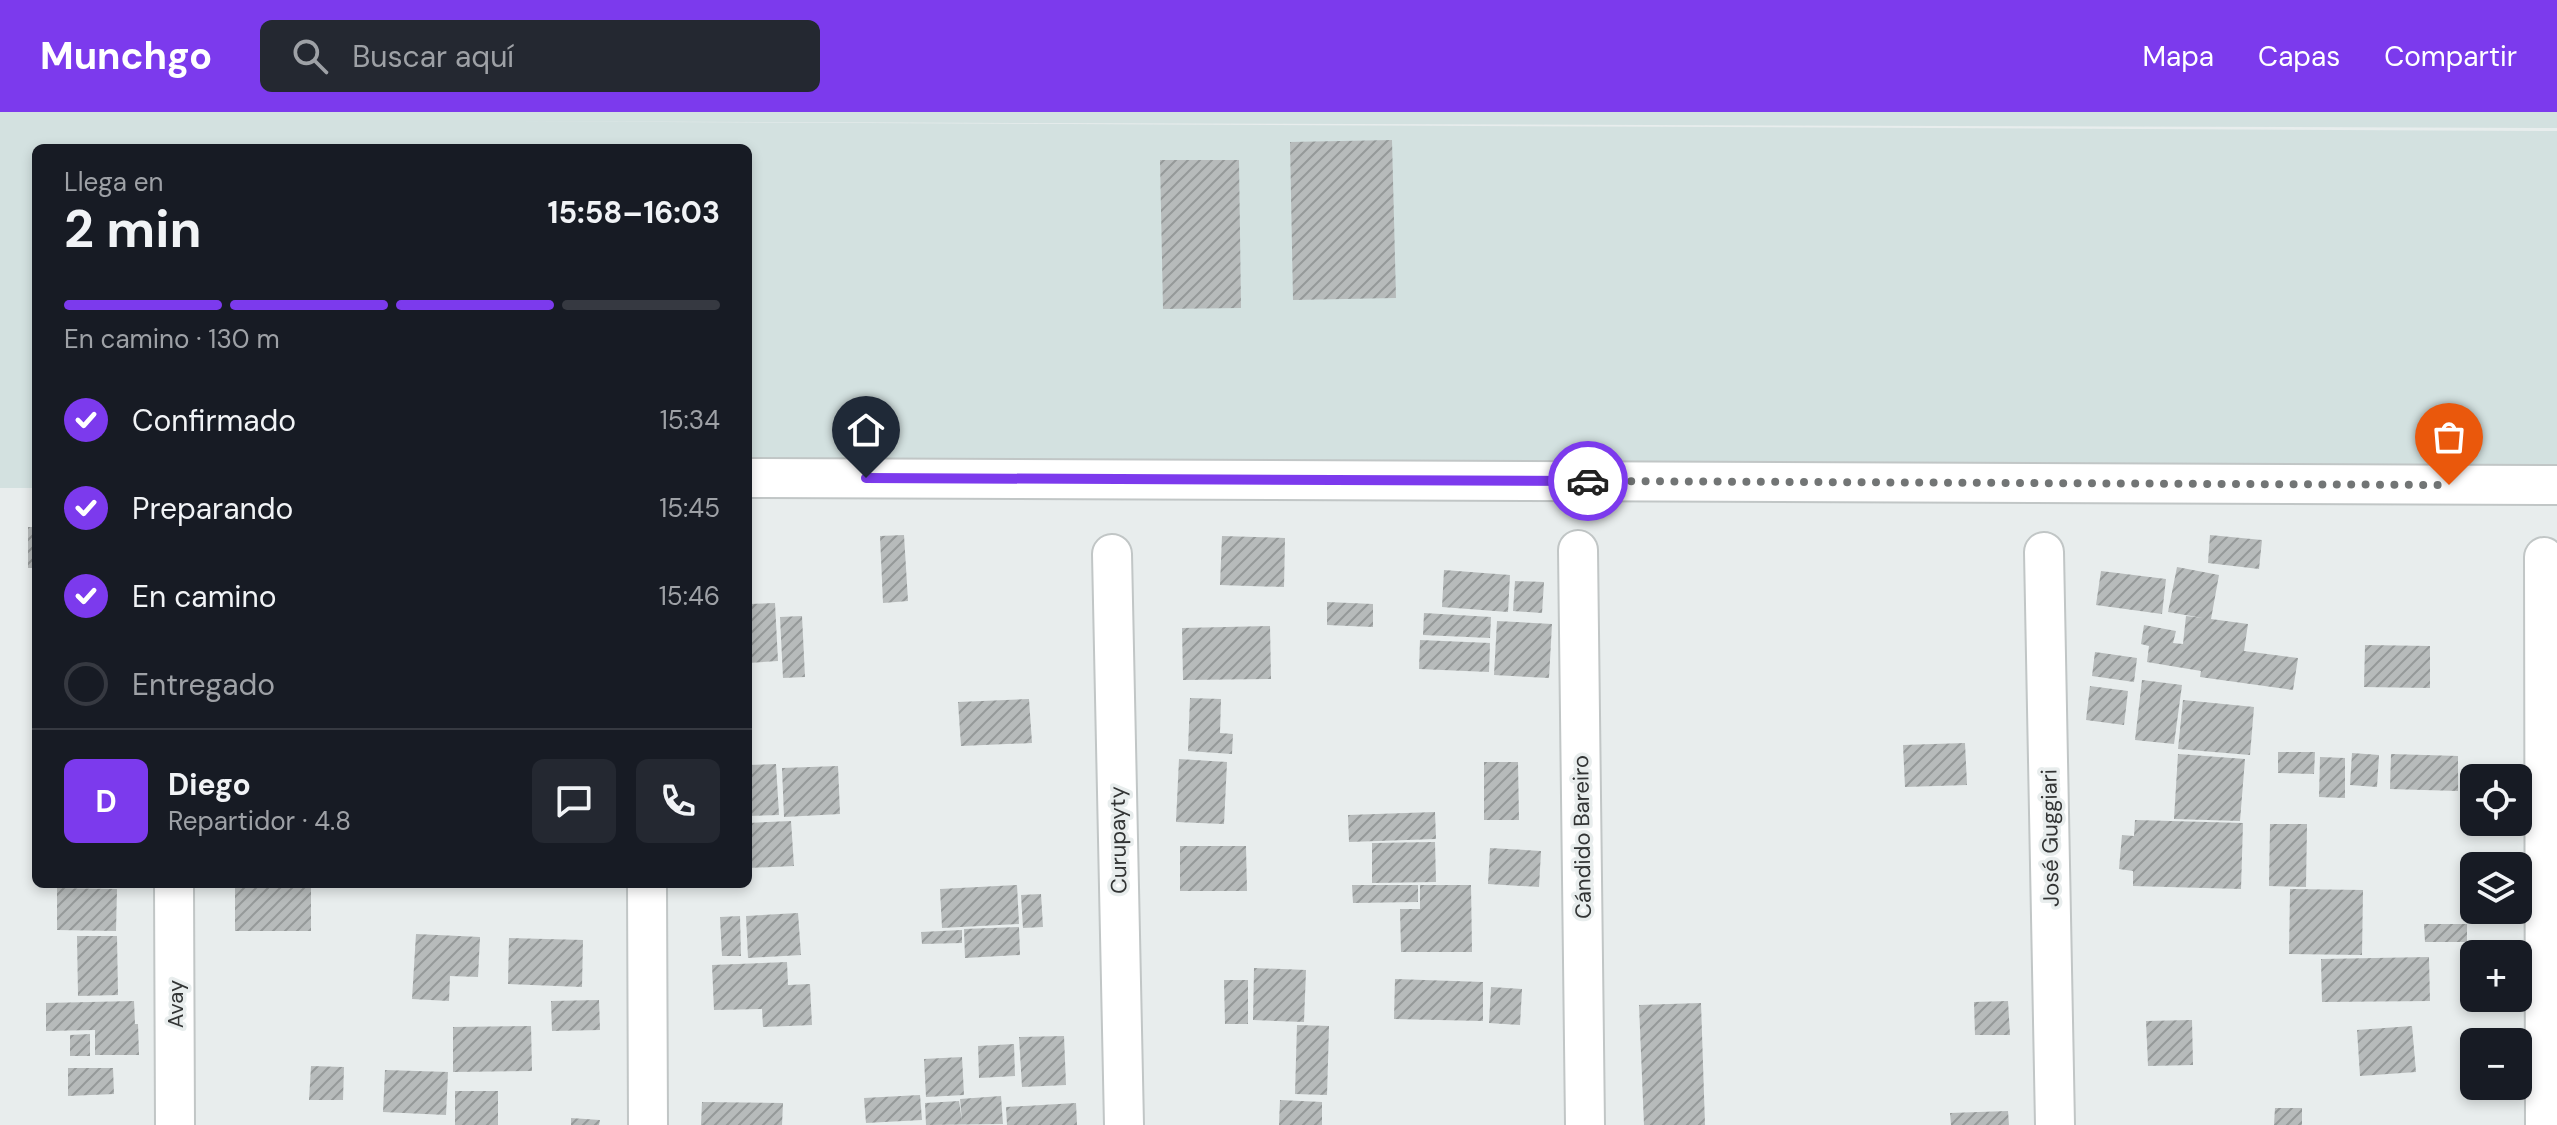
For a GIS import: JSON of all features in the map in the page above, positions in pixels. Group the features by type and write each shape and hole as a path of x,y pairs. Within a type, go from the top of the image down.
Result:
{"street":[{"path":"752,478 2557,485"},
{"name":"Cándido Bareiro","path":"1578,550 1585,1125"},
{"name":"José Guggiari","path":"2044,552 2055,1125"},
{"name":"Curupayty","path":"1112,554 1124,1125"},
{"path":"2544,557 2545,1125"},
{"name":"Avay","path":"174,888 175,1125"},
{"path":"647,888 648,1125"}],"shaded area":[{"path":"0,112 2557,112 2557,128 431,121 2557,131 2557,483 752,487 752,144 32,144 32,488 0,488"}],"building":[{"path":"1392,140 1396,298 1293,300 1290,142"},
{"path":"1160,160 1239,160 1241,308 1163,309"},
{"path":"28,527 32,527 32,568 28,568"},
{"path":"904,535 908,601 883,603 880,536"},
{"path":"2210,535 2262,540 2259,569 2208,563"},
{"path":"1222,536 1285,538 1284,587 1220,585"},
{"path":"2177,567 2219,575 2211,619 2248,624 2244,651 2298,658 2293,690 2200,677 2201,671 2147,662 2149,646 2141,644 2144,625 2176,631 2173,643 2183,644 2186,616 2203,618 2168,612"},
{"path":"1444,570 1510,575 1508,612 1442,607"},
{"path":"2101,571 2166,579 2162,614 2096,605"},
{"path":"1515,581 1544,582 1542,613 1513,611"},
{"path":"1327,602 1373,604 1373,627 1327,625"},
{"path":"775,603 778,661 752,663 752,604"},
{"path":"1424,613 1491,617 1490,638 1423,635"},
{"path":"802,616 805,677 783,678 780,617"},
{"path":"1497,621 1552,624 1549,678 1494,675"},
{"path":"1270,626 1271,679 1183,680 1182,628"},
{"path":"1420,640 1490,643 1489,672 1419,669"},
{"path":"2365,645 2430,646 2430,688 2364,687"},
{"path":"2095,652 2137,658 2134,682 2092,676"},
{"path":"2142,680 2182,685 2174,744 2135,740"},
{"path":"2090,686 2128,691 2124,725 2086,720"},
{"path":"1190,698 1221,699 1220,733 1233,734 1232,754 1188,751"},
{"path":"1029,699 1032,743 961,746 958,702"},
{"path":"2183,700 2254,707 2250,755 2178,749"},
{"path":"1965,743 1967,785 1905,787 1903,745"},
{"path":"2278,752 2315,752 2314,774 2278,773"},
{"path":"2352,753 2379,755 2377,787 2350,785"},
{"path":"2178,754 2245,759 2240,821 2174,819"},
{"path":"2391,754 2458,756 2458,791 2390,789"},
{"path":"2320,757 2345,758 2345,798 2319,797"},
{"path":"1179,759 1227,762 1224,824 1176,822"},
{"path":"1484,762 1518,762 1519,820 1484,820"},
{"path":"776,764 779,815 752,816 752,765"},
{"path":"838,766 840,814 784,817 782,768"},
{"path":"1435,812 1436,839 1349,842 1348,815"},
{"path":"2135,820 2243,823 2241,889 2133,886 2133,871 2119,869 2122,835 2134,836"},
{"path":"791,821 794,866 752,868 752,823"},
{"path":"2270,824 2307,824 2306,887 2269,886"},
{"path":"1435,842 1436,882 1372,883 1372,843"},
{"path":"1180,846 1246,846 1247,891 1180,891"},
{"path":"1490,848 1541,851 1539,887 1488,884"},
{"path":"1017,885 1019,924 942,928 940,889"},
{"path":"1352,885 1418,885 1418,902 1353,903"},
{"path":"1420,885 1471,885 1472,952 1401,952 1400,909 1420,909"},
{"path":"57,888 117,889 116,931 57,930"},
{"path":"235,888 311,888 311,931 235,931"},
{"path":"2290,889 2363,890 2362,955 2289,954"},
{"path":"1041,894 1043,927 1023,928 1021,895"},
{"path":"798,913 801,955 748,958 746,916"},
{"path":"740,916 741,956 722,956 720,917"},
{"path":"2424,924 2467,924 2467,940 2425,942"},
{"path":"1019,927 1020,955 965,958 964,929"},
{"path":"962,930 962,943 922,944 921,932"},
{"path":"416,934 480,937 478,977 450,976 449,1001 412,999"},
{"path":"77,936 117,936 118,995 78,996"},
{"path":"509,938 583,940 582,987 508,984"},
{"path":"2429,957 2430,1001 2322,1002 2321,959"},
{"path":"787,962 788,985 810,984 812,1025 763,1027 762,1009 714,1010 712,965"},
{"path":"1254,968 1306,970 1304,1022 1253,1020"},
{"path":"1395,979 1483,982 1483,1021 1394,1019"},
{"path":"1224,980 1248,980 1248,1024 1225,1024"},
{"path":"1491,987 1522,989 1520,1025 1489,1023"},
{"path":"599,1000 600,1030 552,1031 551,1001"},
{"path":"134,1001 139,1055 95,1055 95,1030 46,1031 46,1003"},
{"path":"2008,1001 2010,1035 1975,1035 1974,1002"},
{"path":"1701,1003 1705,1125 1644,1125 1639,1005"},
{"path":"2192,1020 2193,1065 2148,1066 2146,1021"},
{"path":"1297,1025 1329,1026 1327,1095 1295,1094"},
{"path":"531,1026 532,1071 453,1072 453,1027"},
{"path":"2412,1026 2416,1072 2360,1076 2357,1030"},
{"path":"90,1034 90,1056 70,1056 70,1035"},
{"path":"1064,1036 1066,1085 1022,1087 1019,1037"},
{"path":"1014,1044 1015,1076 979,1078 978,1046"},
{"path":"962,1057 964,1095 926,1097 924,1059"},
{"path":"311,1066 344,1067 343,1100 309,1100"},
{"path":"68,1068 113,1068 114,1094 68,1096"},
{"path":"385,1070 448,1072 446,1115 383,1112"},
{"path":"455,1091 498,1091 498,1125 455,1125"},
{"path":"920,1095 922,1120 866,1123 864,1098"},
{"path":"1001,1096 1003,1124 926,1125 925,1103 959,1101 962,1121 960,1099"},
{"path":"1280,1100 1322,1102 1322,1125 1279,1125"},
{"path":"702,1102 783,1103 782,1125 701,1125"},
{"path":"1076,1103 1077,1125 1007,1125 1006,1107"},
{"path":"2275,1108 2302,1108 2302,1125 2274,1125"},
{"path":"2008,1111 2009,1125 1951,1125 1950,1113"},
{"path":"571,1118 600,1120 599,1125 571,1125"}],"way so far":[{"path":"1588,481 2449,485"}],"route":[{"path":"866,478 1588,481"}]}
